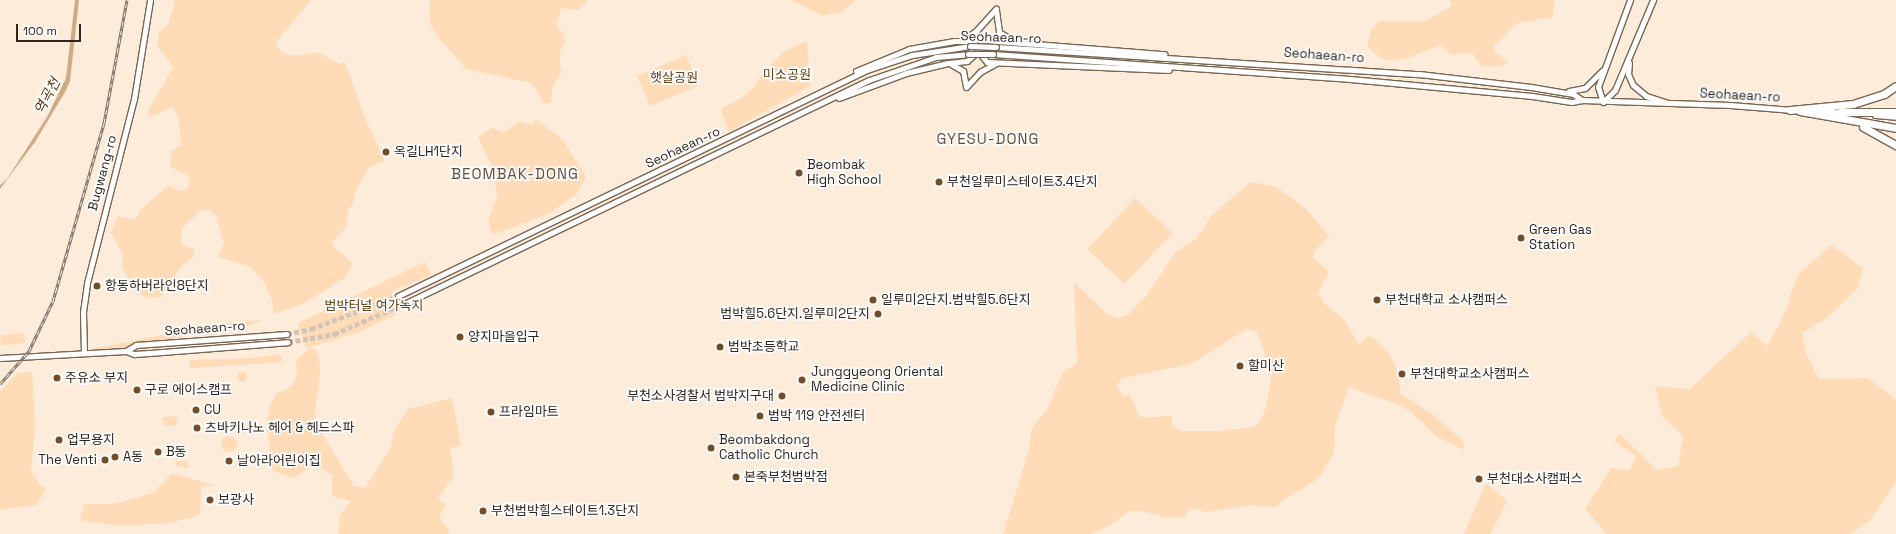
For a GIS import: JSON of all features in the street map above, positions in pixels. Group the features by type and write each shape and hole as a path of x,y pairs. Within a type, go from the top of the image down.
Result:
{"highway":[{"path":"1790,110 1853,104 1884,94 1896,86"},
{"path":"1790,110 1896,128"},
{"path":"1840,112 1896,112"},
{"path":"1828,116 1873,131 1896,145"}],"main road":[{"name":"Bugwang-ro","path":"84,353 83,312 88,278 134,99 150,0"},
{"path":"1630,0 1598,88 1603,102 1615,90 1653,0"},
{"path":"962,41 976,31 996,9 999,32 1017,42"},
{"path":"1638,36 1628,66 1630,80 1646,96 1675,104"},
{"path":"810,96 893,54 924,46 962,41 974,41 978,51 988,62 1116,70 1194,69"},
{"path":"814,107 906,73 948,63 967,61 978,51 997,41 1150,52 1195,59"},
{"name":"Seohaean-ro","path":"398,296 733,137 810,96 867,70 901,58 949,47 996,47 1288,64 1419,74 1561,92 1582,100 1603,102 1730,105 1896,117"},
{"name":"Seohaean-ro","path":"404,304 432,289 814,107 902,67 936,57 968,54 993,54 1255,74 1291,75 1532,96 1572,102 1582,100"},
{"path":"948,63 960,68 966,88 984,68 998,62"},
{"path":"1561,92 1585,88 1604,68"},
{"name":"Seohaean-ro","path":"0,358 126,350 136,345 287,334"},
{"name":"Seohaean-ro","path":"126,350 134,354 288,342"}],"green space":[{"path":"175,0 311,0 276,42 279,49 284,54 297,56 318,52 339,64 345,62 365,118 385,161 369,167 355,193 353,204 347,210 347,226 331,243 352,263 346,277 303,304 274,314 272,300 263,280 249,266 218,257 224,242 218,225 219,219 210,210 201,210 182,228 181,244 194,250 194,256 182,266 161,297 147,298 128,286 127,275 122,267 123,255 111,233 117,216 136,219 140,210 169,185 178,191 188,189 189,176 170,167 171,151 181,145 178,116 172,107 149,118 148,111 173,67 157,45 159,33 169,23"},
{"path":"431,0 588,0 579,10 562,8 556,24 564,35 565,43 559,53 561,73 552,88 551,103 544,103 532,83 466,69 438,37 431,26 429,8"},
{"path":"791,0 856,0 840,13 822,15"},
{"path":"1449,0 1554,0 1553,17 1517,23 1494,46 1495,52 1508,62 1501,66 1482,66 1471,52 1452,55 1440,45 1405,59 1384,60 1367,47 1371,31 1379,21 1425,21 1452,6"},
{"name":"미소공원","path":"807,41 810,86 729,132 721,111 723,107 740,99 750,91 763,73 783,52"},
{"name":"햇살공원","path":"686,55 699,85 650,106 637,76"},
{"path":"536,119 563,140 586,177 577,194 546,215 492,235 488,220 497,197 493,169 478,137 493,127 503,133 520,121 532,125"},
{"path":"1250,182 1277,187 1307,210 1329,236 1314,251 1314,258 1329,272 1318,293 1325,304 1345,321 1359,344 1368,336 1374,338 1390,354 1397,370 1401,394 1431,413 1463,441 1464,450 1436,436 1412,413 1400,405 1349,387 1335,426 1334,453 1319,478 1283,500 1276,507 1250,505 1207,512 1192,508 1184,517 1163,517 1143,511 1129,511 1112,524 1091,534 1003,534 1029,450 1032,428 1047,410 1062,373 1077,363 1074,282 1108,315 1118,318 1129,314 1146,296 1176,252 1197,238 1211,216","holes":["1248,328 1257,333 1272,373 1266,407 1261,420 1254,427 1222,431 1181,431 1173,426 1171,415 1148,418 1139,416 1130,395 1124,396 1116,386 1122,378 1191,364"]},
{"path":"1135,198 1172,233 1125,284 1087,249"},
{"path":"1831,245 1863,268 1858,288 1827,318 1802,333 1806,354 1819,379 1868,378 1896,400 1896,482 1869,521 1850,534 1607,534 1585,509 1611,468 1630,470 1636,456 1614,441 1620,434 1657,470 1678,466 1683,436 1662,416 1655,386 1690,389 1751,332 1767,346 1784,315 1797,276"},
{"name":"범박터널 여가녹지","path":"425,262 431,275 390,292 401,312 359,332 306,348 298,323"},
{"path":"263,320 246,327 226,328 226,323"},
{"path":"220,324 221,329 97,353 96,348"},
{"path":"24,333 25,343 1,345 0,336"},
{"path":"309,348 316,349 319,357 320,375 314,420 354,486 365,488 392,445 393,432 408,409 452,398 461,445 450,448 454,476 438,498 446,505 441,511 440,519 450,531 448,534 338,534 340,515 351,501 332,496 332,475 314,465 294,478 272,470 267,425 269,408 277,392 285,391 293,384 297,374 296,361"},
{"path":"280,354 282,362 190,368 190,360 251,358"},
{"path":"32,372 35,425 31,472 40,485 47,489 36,505 0,510 0,392 17,373"},
{"path":"240,372 244,372 246,373 246,381 240,382 237,379 237,375"},
{"path":"178,416 176,426 164,425 163,417"},
{"path":"229,436 236,441 237,444 232,451 229,452 222,447 221,444 226,437"},
{"path":"175,461 188,461 189,468 176,466"},
{"path":"172,473 217,486 201,486 200,515 169,523 119,526 80,520 84,504 114,504 153,493"},
{"path":"1486,483 1507,501 1490,534 1464,534"}],"shaded area":[{"path":"75,0 79,0 70,81 35,142 0,189 0,185 7,179 47,117 66,78"}],"tunnel":[{"path":"287,334 311,329 398,296"},
{"path":"288,342 334,334 404,304"}],"railway":[{"path":"0,384 29,351 53,301 104,123 127,0"}],"place":[{"name":"옥길LH1단지","path":"386,152"},
{"name":"Beombak High School","path":"799,173"},
{"name":"부천일루미스테이트3.4단지","path":"939,182"},
{"name":"Green Gas Station","path":"1521,238"},
{"name":"항동하버라인8단지","path":"97,286"},
{"name":"일루미2단지.범박힐5.6단지","path":"873,300"},
{"name":"부천대학교 소사캠퍼스","path":"1377,300"},
{"name":"범박힐5.6단지.일루미2단지","path":"878,314"},
{"name":"양지마을입구","path":"460,337"},
{"name":"범박초등학교","path":"720,347"},
{"name":"할미산","path":"1240,366"},
{"name":"부천대학교소사캠퍼스","path":"1402,374"},
{"name":"주유소 부지","path":"57,378"},
{"name":"Junggyeong Oriental Medicine Clinic","path":"802,380"},
{"name":"구로 에이스캠프","path":"137,390"},
{"name":"부천소사경찰서 범박지구대","path":"782,396"},
{"name":"CU","path":"196,410"},
{"name":"프라임마트","path":"491,412"},
{"name":"범박 119 안전센터","path":"760,416"},
{"name":"츠바키나노 헤어 & 헤드스파","path":"197,428"},
{"name":"업무용지","path":"59,440"},
{"name":"Beombakdong Catholic Church","path":"711,448"},
{"name":"B동","path":"158,452"},
{"name":"A동","path":"115,457"},
{"name":"The Venti","path":"105,460"},
{"name":"날아라어린이집","path":"229,461"},
{"name":"본죽부천범박점","path":"736,477"},
{"name":"부천대소사캠퍼스","path":"1479,479"},
{"name":"보광사","path":"210,500"},
{"name":"부천범박힐스테이트1.3단지","path":"483,511"}],"district":[{"name":"GYESU-DONG","path":"988,139"},
{"name":"BEOMBAK-DONG","path":"515,174"}],"water label":[{"name":"역곡천","path":"47,96"}]}
